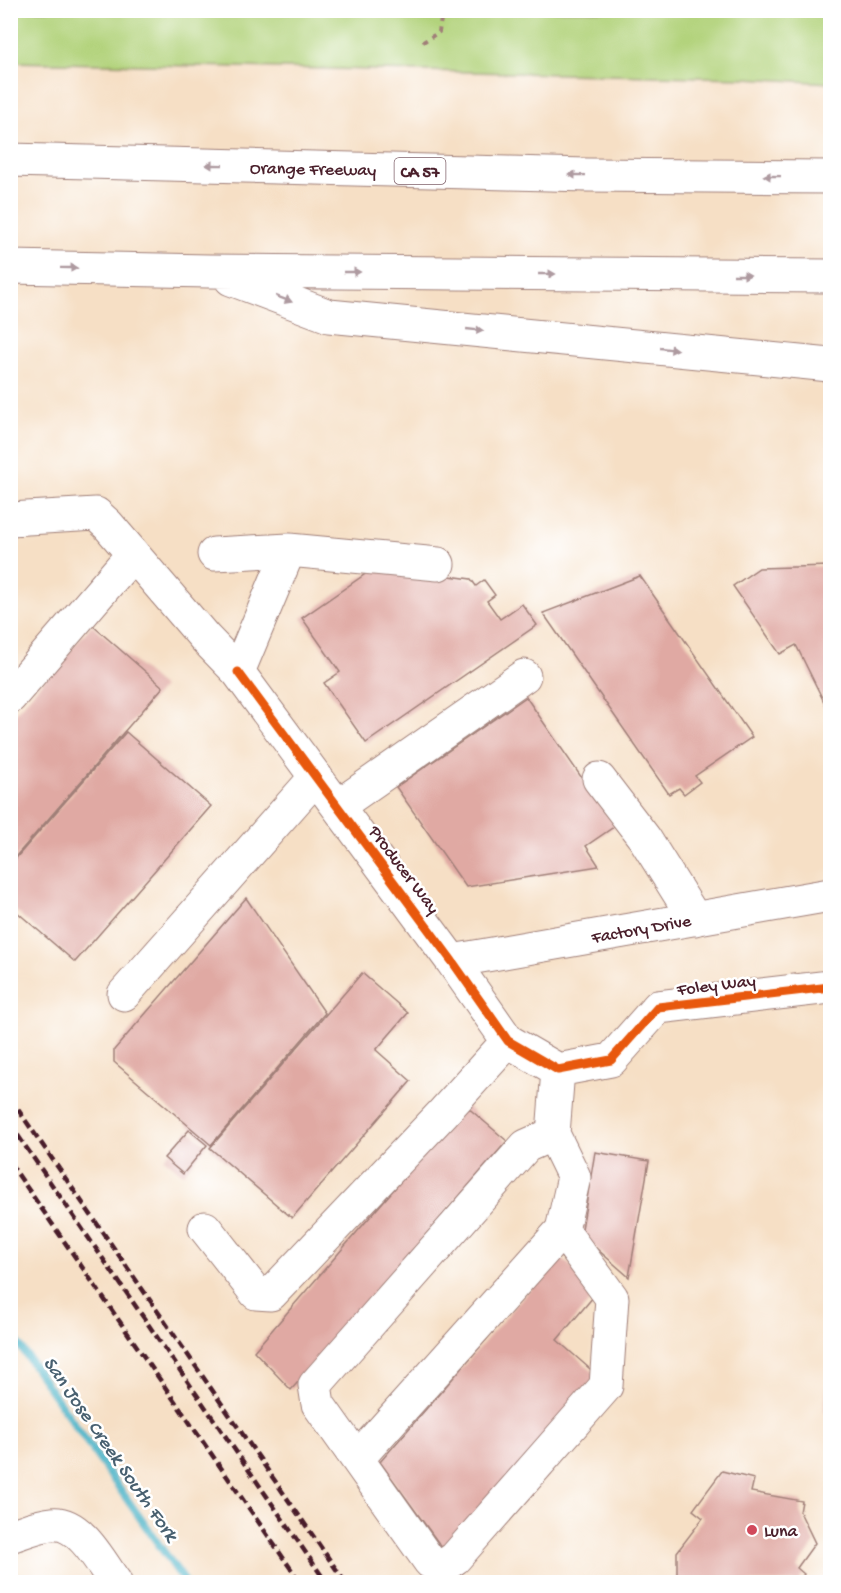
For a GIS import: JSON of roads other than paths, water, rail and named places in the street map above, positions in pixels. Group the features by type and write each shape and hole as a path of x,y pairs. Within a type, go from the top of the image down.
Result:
{"main road":[{"name":"Orange Freeway","path":"10,160 587,175 831,177"},
{"path":"10,267 210,271 831,276"},
{"path":"210,271 329,316 831,365"},
{"name":"Producer Way","path":"10,519 96,514 238,672 452,961 508,1041 558,1070"},
{"path":"238,672 290,550"},
{"path":"214,554 290,550 438,564"},
{"path":"10,697 133,554"},
{"path":"338,806 524,676"},
{"path":"124,994 316,777"},
{"path":"599,779 645,840 696,918"},
{"name":"Factory Drive","path":"452,961 831,895"},
{"name":"Foley Way","path":"558,1070 611,1060 658,1007 831,987"},
{"path":"206,1228 256,1293 271,1294 434,1123 508,1041"},
{"path":"357,1459 562,1230 574,1177 553,1134 558,1070"},
{"path":"553,1134 526,1146 315,1385 318,1404 430,1562 442,1567 455,1558 606,1386 612,1298 562,1230"},
{"path":"10,1536 52,1524 65,1525 75,1531 89,1546 116,1582"}],"waterway":[{"name":"San Jose Creek South Fork","path":"10,1332 185,1582"}],"railway":[{"path":"10,1098 345,1582"},
{"path":"10,1124 326,1582"},
{"path":"10,1163 300,1582"}],"place":[{"name":"Luna","path":"752,1530"}]}
